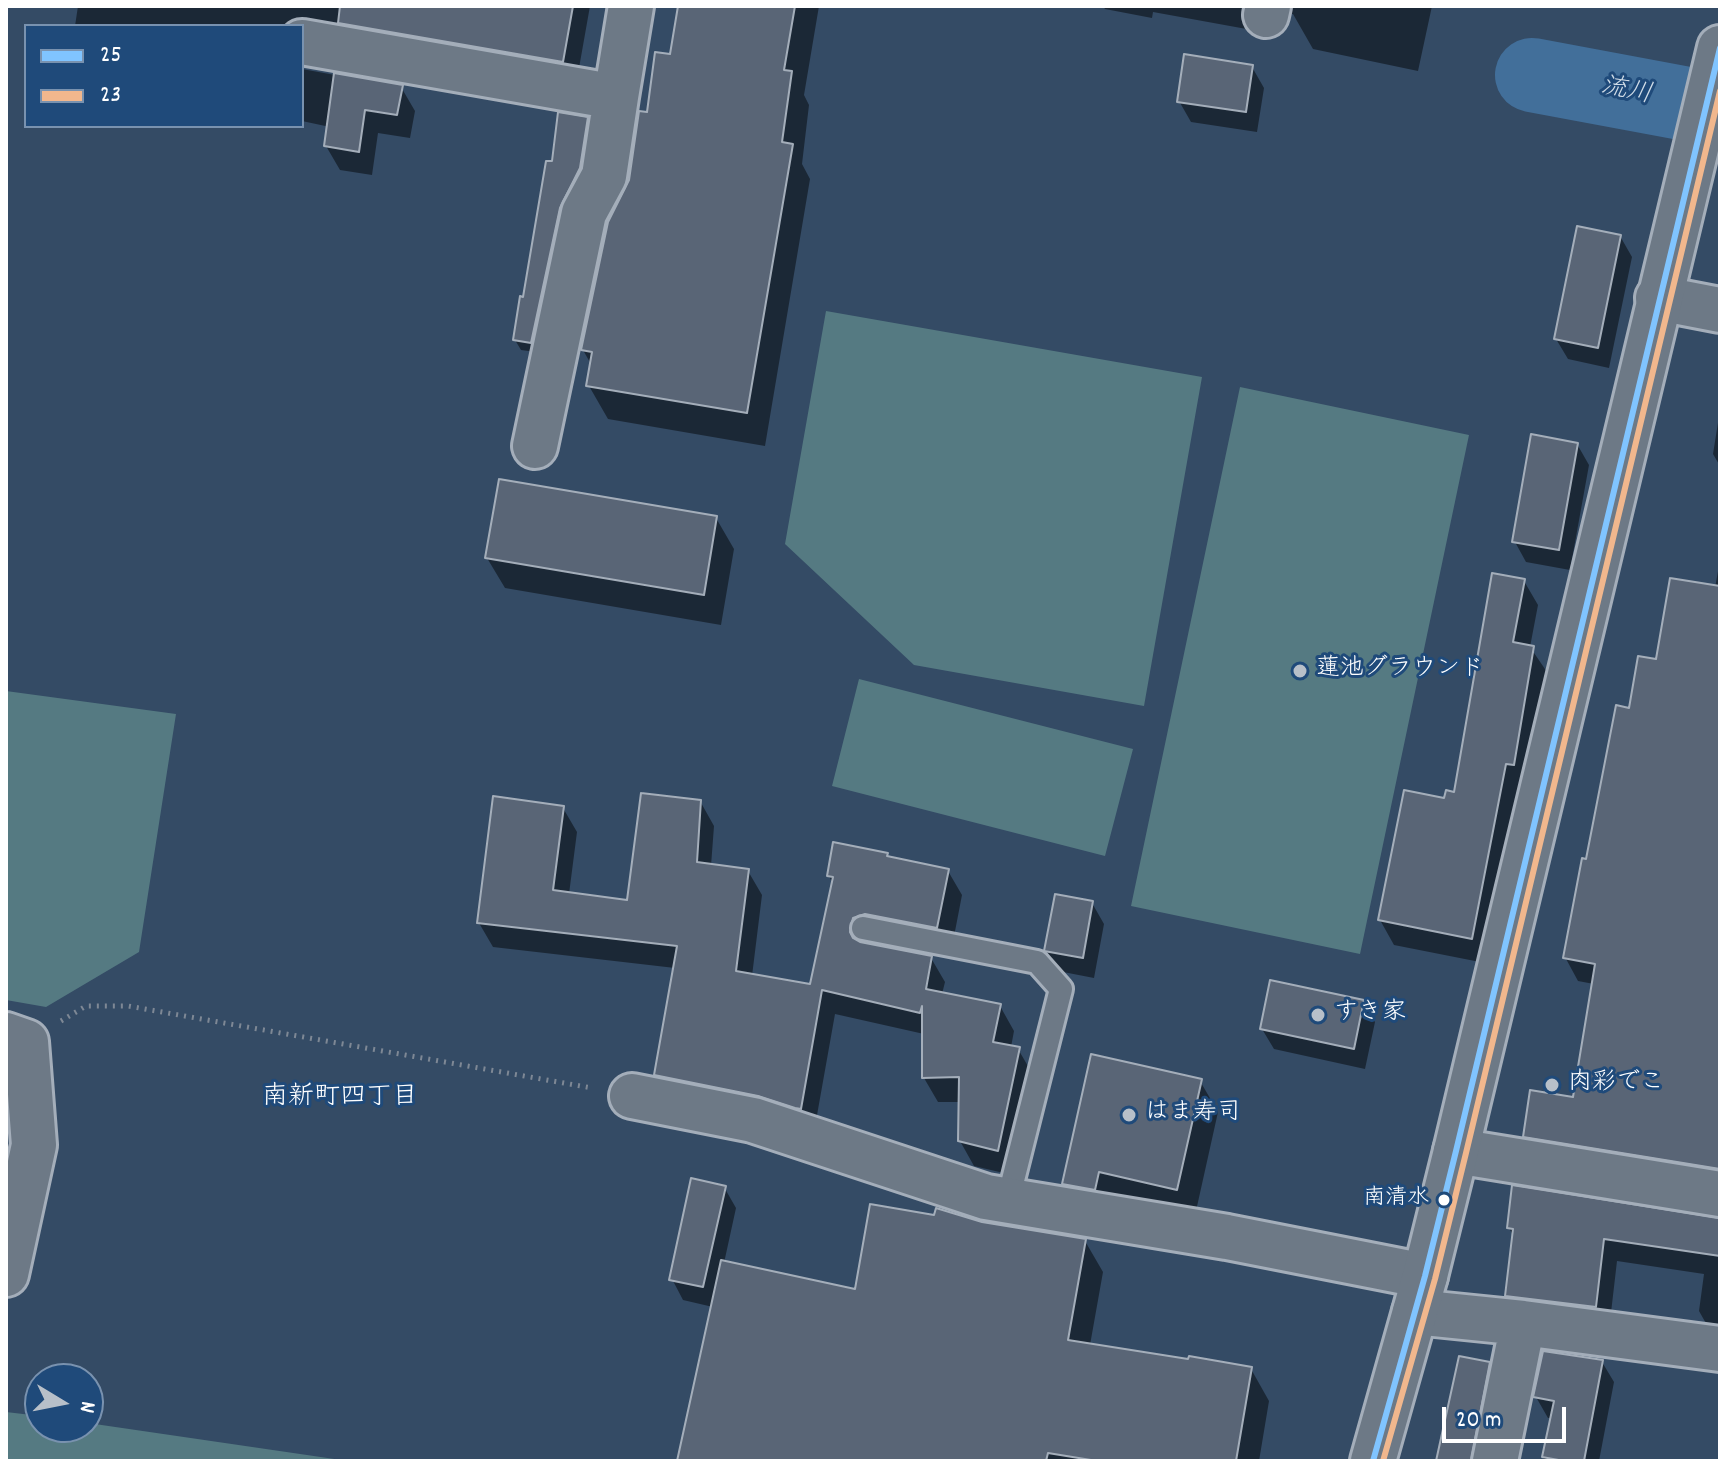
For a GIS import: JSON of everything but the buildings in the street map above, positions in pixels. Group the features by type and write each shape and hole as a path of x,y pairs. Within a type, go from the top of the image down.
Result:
{"street":[{"path":"535,446 584,213 604,176 631,6"},
{"path":"304,42 616,97"},
{"path":"1373,1461 1456,1151 1720,48"},
{"path":"1658,298 1720,310"},
{"path":"6,1274 34,1145 16,1038"},
{"path":"632,1096 753,1120 986,1197 1227,1237 1523,1323 1720,1349"},
{"path":"1456,1151 1720,1194"},
{"path":"1495,1461 1523,1323"}],"lane":[{"path":"863,928 1037,962 1061,989 1008,1200"}],"path":[{"path":"16,1038 86,1006 128,1006 632,1096"}],"green space":[{"path":"826,311 1202,377 1144,706 914,665 785,544"},
{"name":"蓮池グラウンド","path":"1240,387 1469,435 1360,954 1131,906"},
{"path":"859,679 1133,749 1105,856 832,786"},
{"path":"6,691 176,714 139,952 46,1007 6,1000"},
{"path":"6,1412 24,1414 24,1443 104,1443 104,1425 348,1461 6,1461"}],"waterway":[{"name":"流川","path":"1532,75 1720,110"}],"transit line":[{"name":"25","path":"1373,1461 1456,1151 1720,48"},
{"name":"23","path":"1383,1461 1435,1279 1466,1153 1720,91"}],"place":[{"name":"蓮池グラウンド","path":"1300,671"},
{"name":"すき家","path":"1318,1015"},
{"name":"肉彩でこ","path":"1552,1085"},
{"name":"はま寿司","path":"1129,1115"},
{"name":"南清水","path":"1444,1200"}],"district":[{"name":"南新町四丁目","path":"340,1099"}]}
